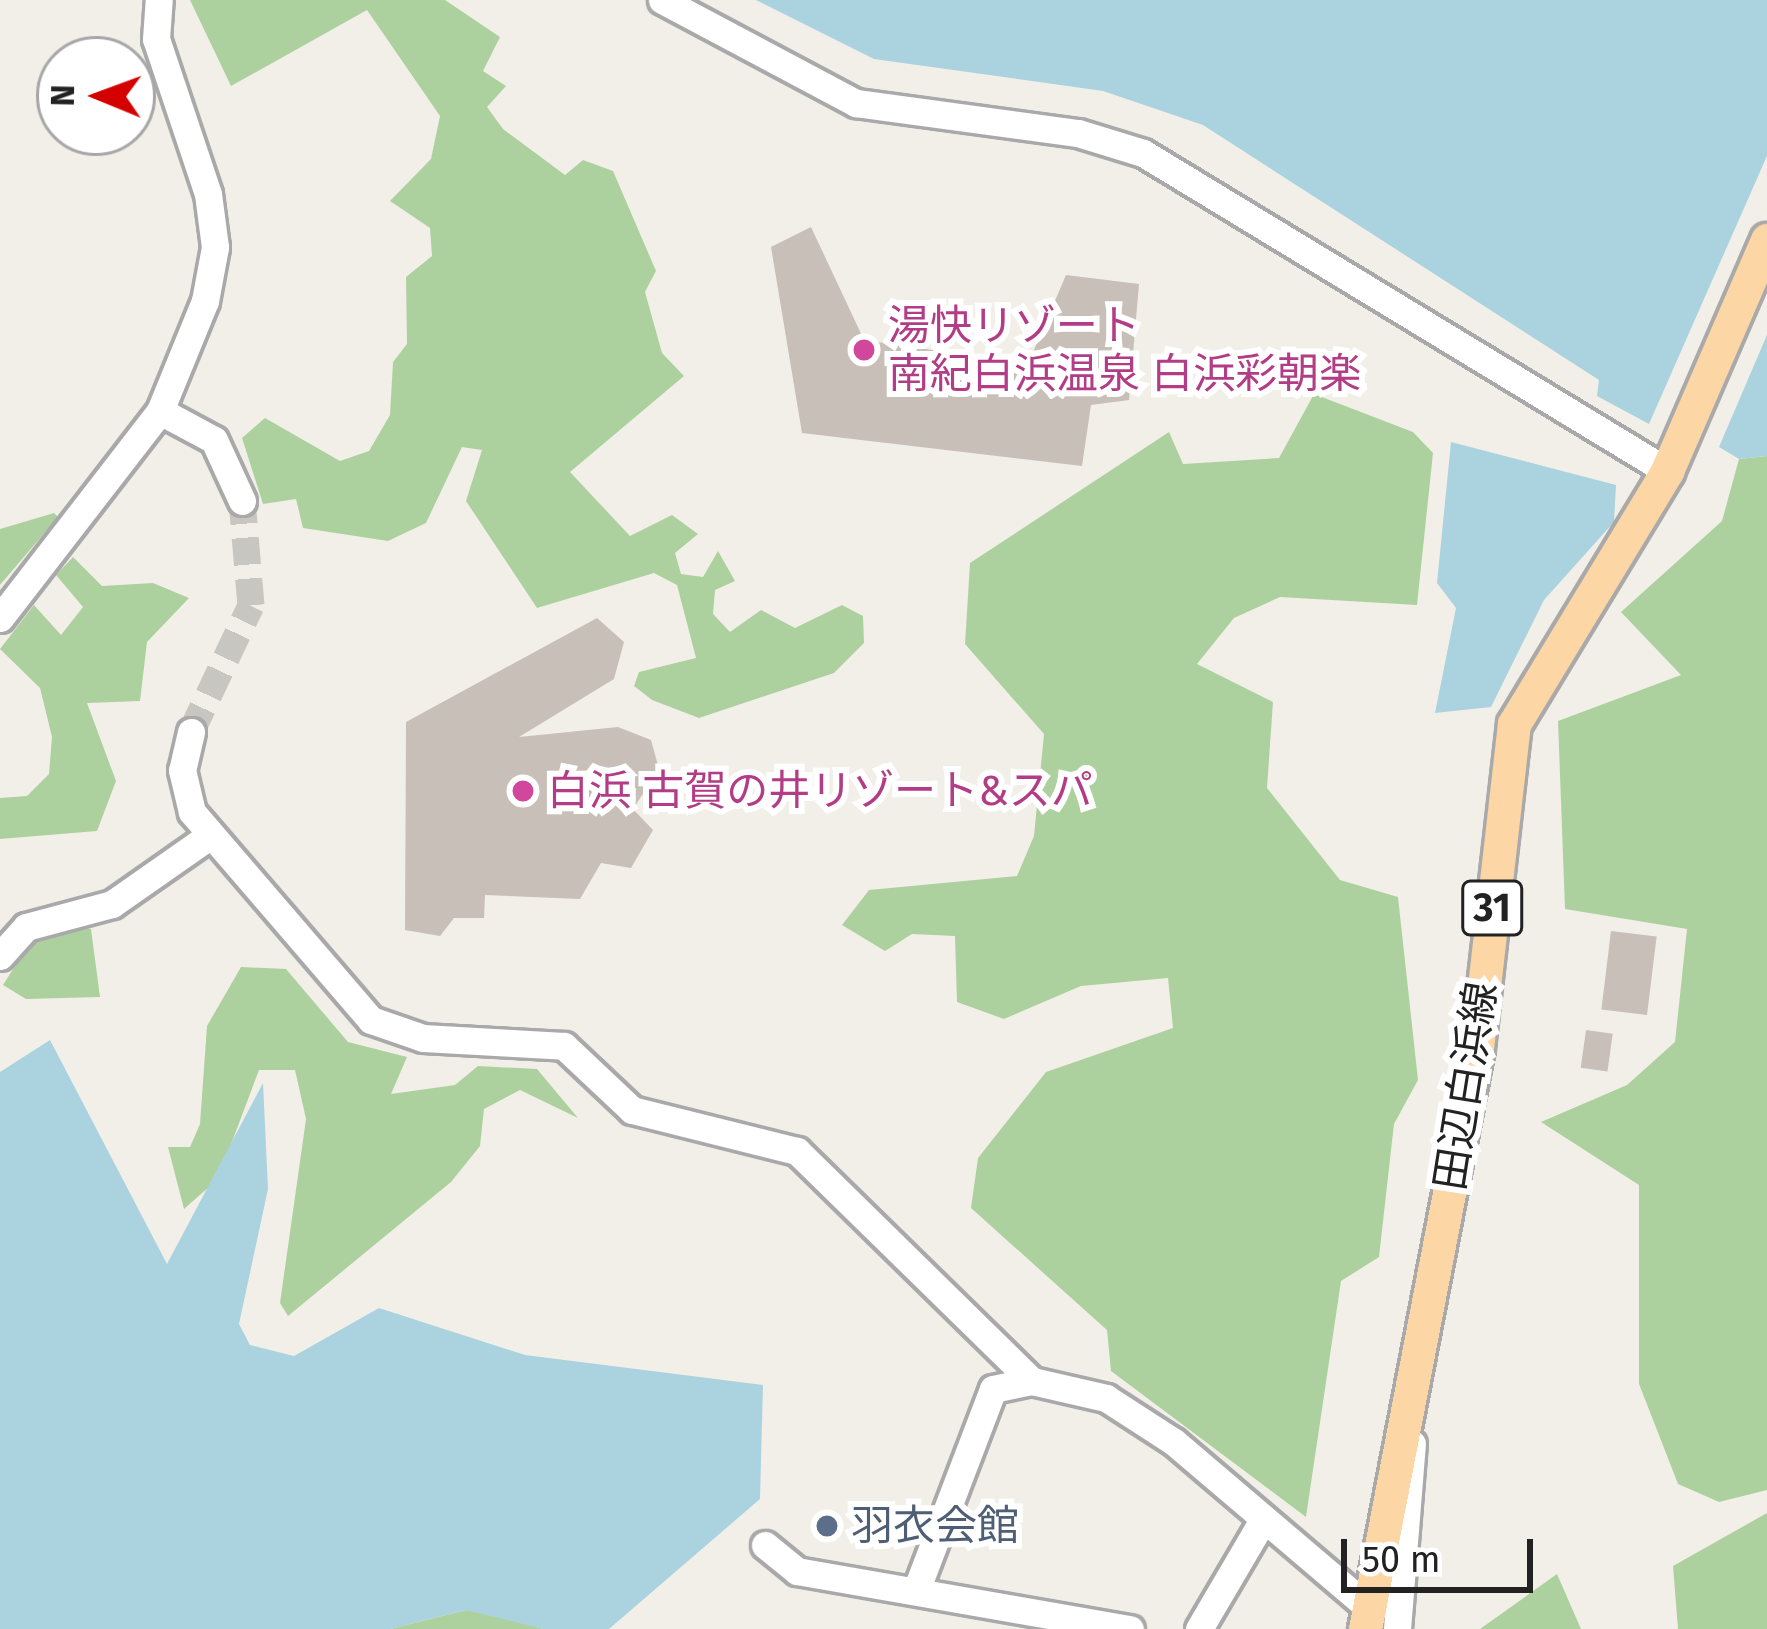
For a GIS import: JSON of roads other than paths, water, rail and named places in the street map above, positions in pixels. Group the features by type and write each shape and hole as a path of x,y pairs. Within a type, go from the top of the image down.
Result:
{"main road":[{"name":"田辺白浜線","path":"1377,1622 1477,1048 1514,724 1666,471 1767,240"}],"street":[{"path":"0,618 160,411 215,248 156,39 160,0"},
{"path":"662,0 856,103 1078,133 1142,154 1666,471"},
{"path":"160,411 214,440 242,501"},
{"path":"191,732 182,770 209,836 370,1019 423,1038 564,1046 632,1110 797,1151 1032,1381 1123,1409 1377,1622"},
{"path":"0,956 26,926 112,904 209,836"},
{"path":"917,1588 993,1389 1032,1381"},
{"path":"1198,1629 1260,1525"},
{"path":"765,1545 797,1570 1130,1629"}],"water":[{"path":"756,0 1767,0 1767,156 1649,424 1597,396 1599,380 1203,125 1103,91 874,59"},
{"path":"1767,335 1767,456 1739,459 1719,447"},
{"path":"1451,442 1616,485 1614,522 1544,600 1491,707 1435,713 1456,608 1437,583"},
{"path":"50,1040 167,1264 263,1083 268,1189 239,1324 250,1345 294,1356 379,1308 525,1355 763,1385 760,1499 609,1629 543,1629 466,1610 390,1629 0,1629 0,1072"}],"tunnel":[{"path":"191,732 251,605 242,501"}],"place":[{"name":"湯快リゾート 南紀白浜温泉 白浜彩朝楽","path":"864,350"},
{"name":"白浜 古賀の井リゾート&スパ","path":"523,791"},
{"name":"羽衣会館","path":"827,1526"}]}
